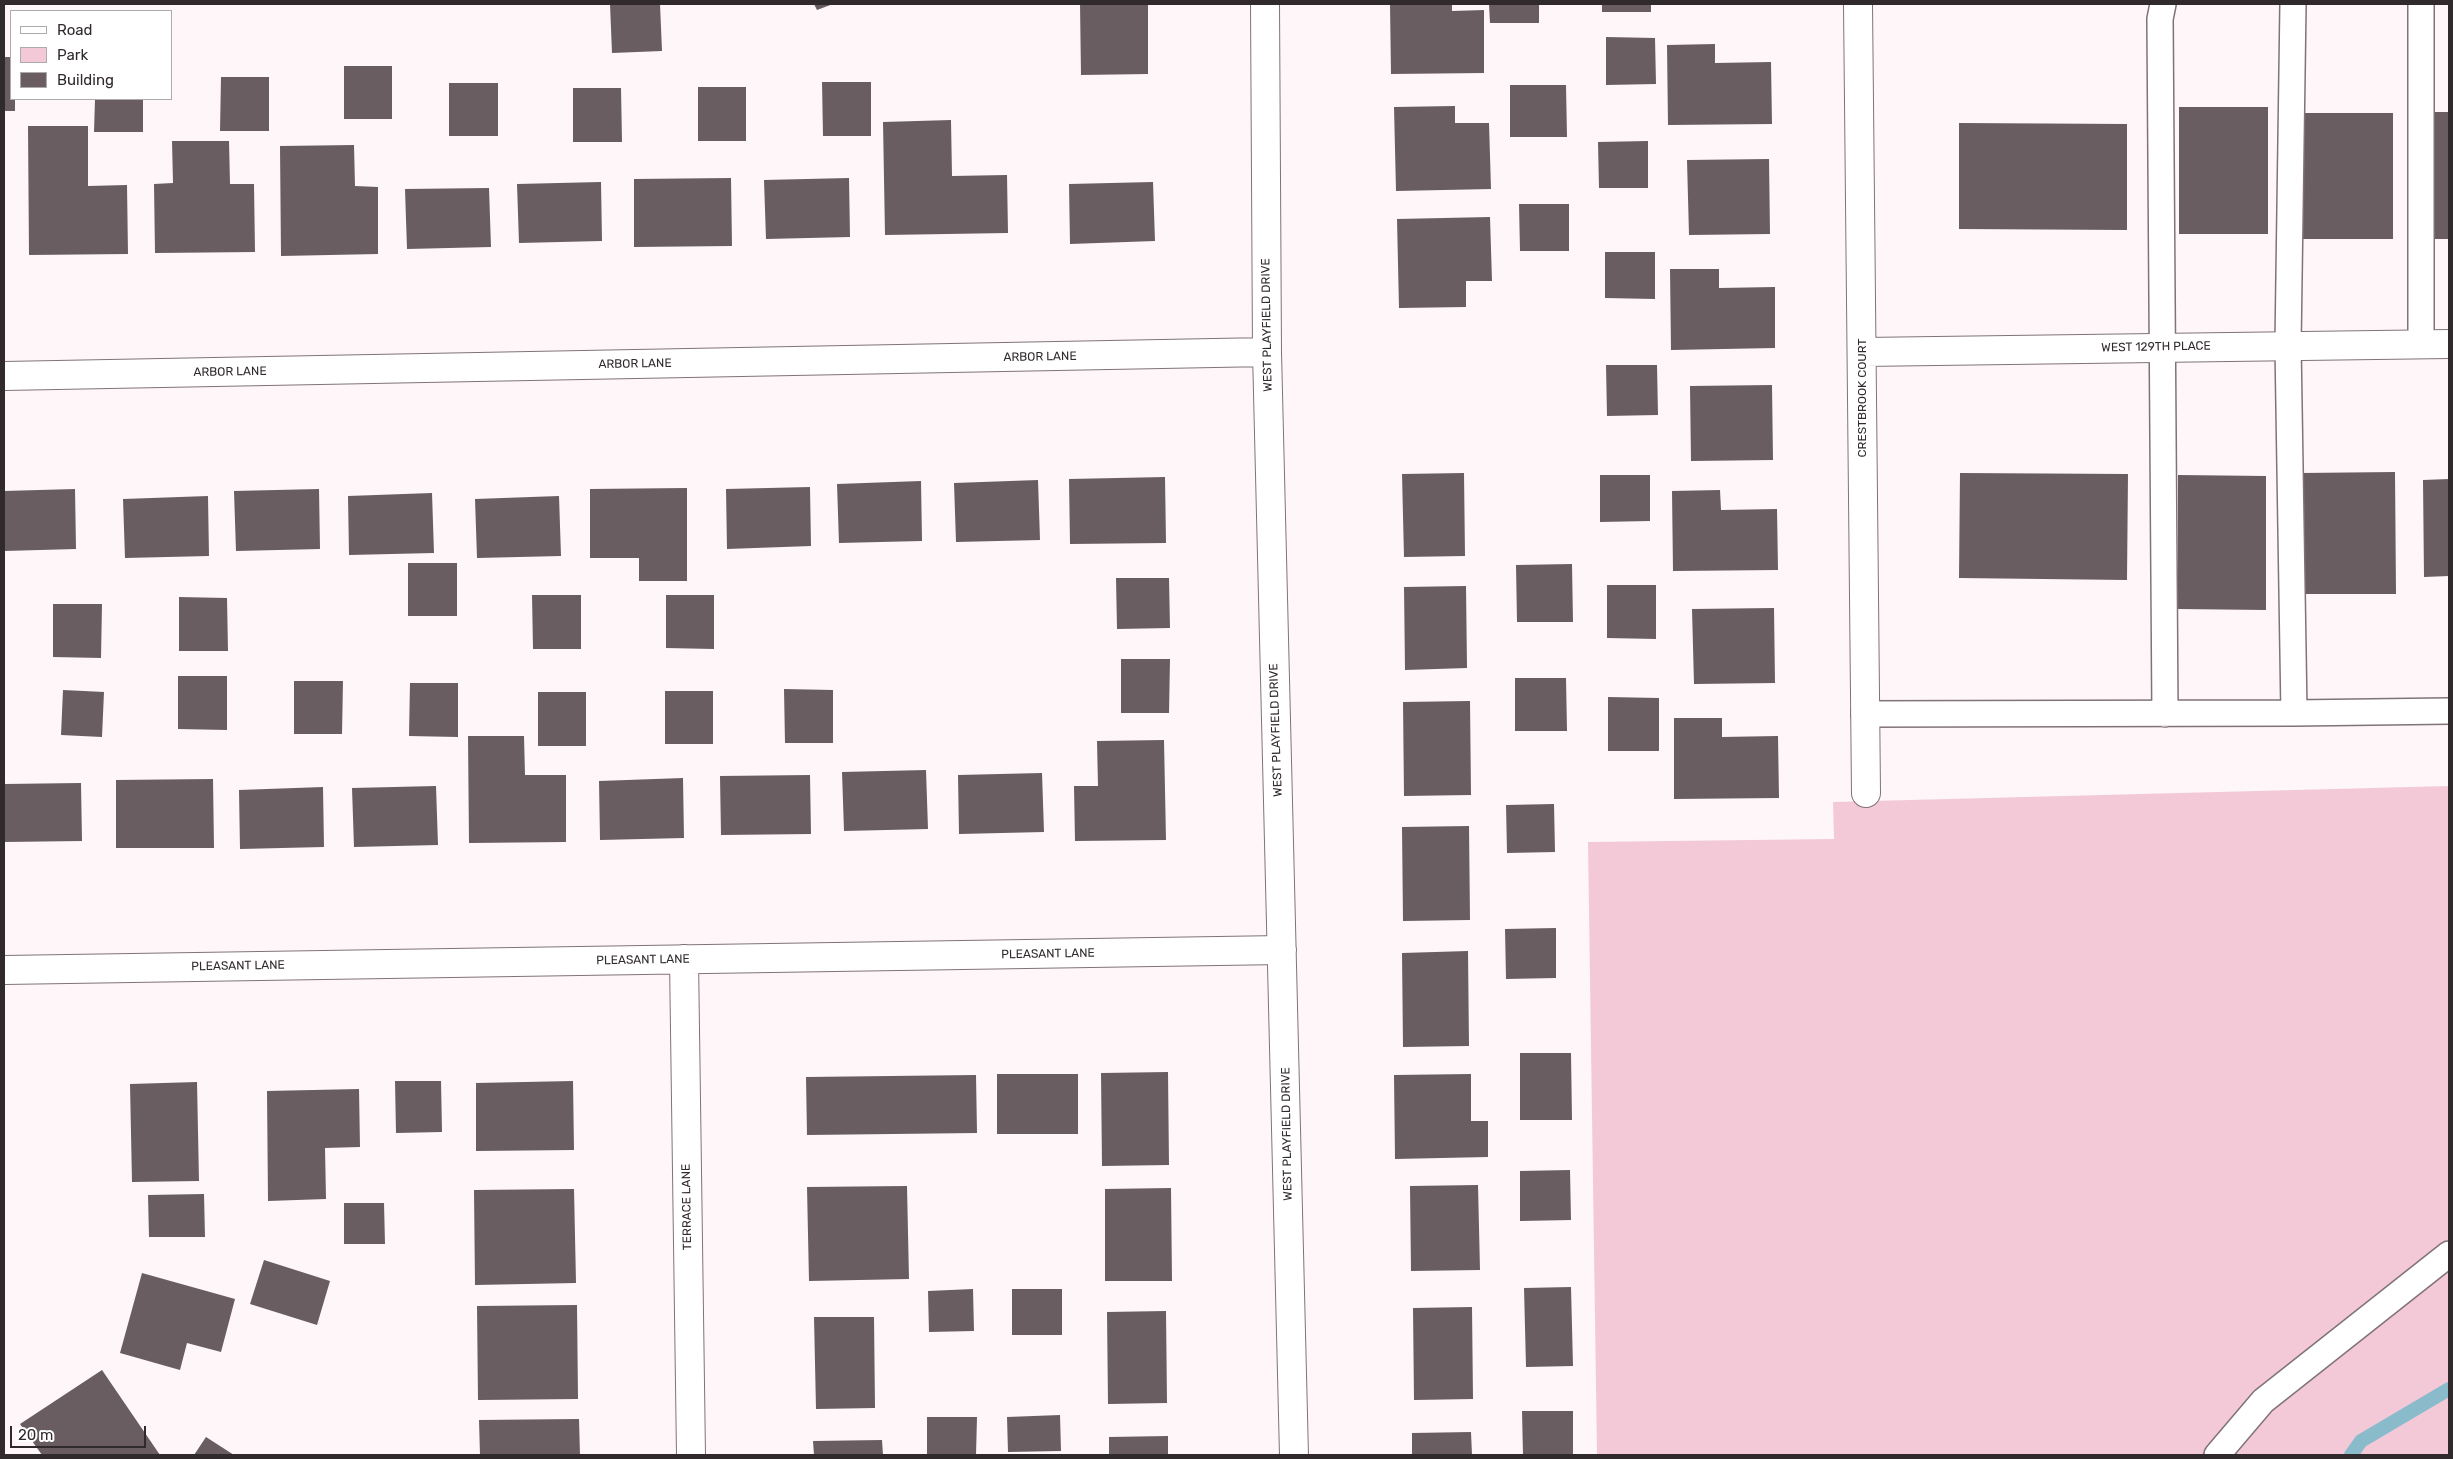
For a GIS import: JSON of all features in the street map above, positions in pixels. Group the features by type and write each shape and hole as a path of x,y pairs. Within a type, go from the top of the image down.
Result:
{"street":[{"name":"WEST PLAYFIELD DRIVE","path":"1265,4 1266,352 1294,1455"},
{"name":"CRESTBROOK COURT","path":"1858,4 1866,793"},
{"name":"WEST 129TH PLACE","path":"1863,352 2449,344"},
{"name":"ARBOR LANE","path":"4,376 1266,352"},
{"name":"PLEASANT LANE","path":"4,970 1282,950"},
{"name":"TERRACE LANE","path":"684,959 691,1455"}],"lane":[{"path":"2163,4 2160,19 2165,714"},
{"path":"2293,4 2288,345 2294,713"},
{"path":"2421,4 2422,344"},
{"path":"1864,714 2449,712"},
{"path":"2217,1455 2263,1402 2449,1254"}],"green space":[{"path":"2449,786 2449,1455 1597,1455 1588,842 1834,839 1833,802"}],"building":[{"path":"610,4 660,4 662,51 612,53"},
{"path":"814,4 833,4 817,10"},
{"path":"1080,4 1148,4 1148,74 1081,75"},
{"path":"1390,4 1452,4 1452,11 1484,10 1484,73 1391,74"},
{"path":"1489,4 1539,4 1539,23 1490,23"},
{"path":"1602,4 1651,4 1651,12 1602,12"},
{"path":"1606,37 1655,38 1656,84 1606,85"},
{"path":"1715,44 1715,63 1771,62 1772,124 1668,125 1667,45"},
{"path":"4,57 10,57 10,100 15,100 15,111 4,111"},
{"path":"344,66 392,66 392,119 344,119"},
{"path":"221,77 269,77 269,131 220,131"},
{"path":"822,82 871,82 871,136 823,136"},
{"path":"449,83 498,83 498,136 449,136"},
{"path":"1510,85 1566,85 1567,137 1510,137"},
{"path":"698,87 746,87 746,141 698,141"},
{"path":"573,88 621,88 622,142 573,142"},
{"path":"95,100 143,100 143,132 94,132"},
{"path":"1455,106 1455,123 1489,123 1491,189 1396,191 1394,107"},
{"path":"2179,107 2268,107 2268,234 2179,234"},
{"path":"2431,112 2449,112 2449,239 2431,239"},
{"path":"2303,113 2393,113 2393,239 2303,239"},
{"path":"951,120 952,176 1007,175 1008,233 885,235 883,122"},
{"path":"1959,123 2127,124 2127,230 1959,229"},
{"path":"28,126 88,126 88,186 127,185 128,254 29,255"},
{"path":"172,141 229,141 230,184 254,184 255,252 155,253 154,184 173,183"},
{"path":"1648,141 1648,188 1599,188 1598,142"},
{"path":"354,145 355,186 378,187 378,254 281,256 280,146"},
{"path":"1769,159 1770,234 1689,235 1687,160"},
{"path":"731,178 732,246 634,247 634,179"},
{"path":"849,178 850,237 766,239 764,180"},
{"path":"601,182 602,241 519,243 517,184"},
{"path":"1153,182 1155,241 1070,244 1069,184"},
{"path":"489,188 491,247 407,249 405,189"},
{"path":"1519,204 1569,204 1569,251 1520,251"},
{"path":"1490,217 1492,281 1466,281 1466,307 1399,308 1397,219"},
{"path":"1605,252 1655,252 1655,299 1605,298"},
{"path":"1670,269 1719,269 1719,288 1775,287 1775,348 1671,350"},
{"path":"1606,365 1657,365 1658,415 1607,416"},
{"path":"1772,385 1773,460 1691,461 1690,386"},
{"path":"2395,472 2396,594 2303,594 2301,473"},
{"path":"1464,473 1465,556 1404,557 1402,474"},
{"path":"1960,473 2128,474 2127,580 1959,578"},
{"path":"1600,475 1650,475 1650,521 1600,522"},
{"path":"2178,475 2266,476 2266,610 2178,609"},
{"path":"1165,477 1166,543 1070,544 1069,479"},
{"path":"2449,479 2449,576 2424,577 2423,480"},
{"path":"1038,480 1040,540 956,542 954,483"},
{"path":"921,481 922,541 839,543 837,484"},
{"path":"810,487 811,546 727,549 726,489"},
{"path":"687,488 687,581 639,581 639,558 590,558 590,489"},
{"path":"75,489 76,549 4,551 4,491"},
{"path":"319,489 320,549 236,551 234,491"},
{"path":"1720,490 1721,510 1777,509 1778,570 1673,571 1672,491"},
{"path":"432,493 434,553 349,555 348,496"},
{"path":"208,496 209,556 125,558 123,499"},
{"path":"559,496 561,556 477,558 475,499"},
{"path":"408,563 457,563 457,616 408,616"},
{"path":"1572,564 1573,622 1517,622 1516,565"},
{"path":"1116,578 1169,578 1170,628 1117,629"},
{"path":"1607,585 1656,585 1656,639 1607,638"},
{"path":"1466,586 1467,668 1405,670 1404,587"},
{"path":"532,595 581,595 581,649 533,649"},
{"path":"666,595 714,595 714,649 666,648"},
{"path":"179,597 227,598 228,651 179,651"},
{"path":"53,604 102,604 101,658 53,657"},
{"path":"1774,608 1775,683 1694,684 1692,609"},
{"path":"1121,659 1170,659 1169,713 1121,713"},
{"path":"178,676 227,676 227,730 178,729"},
{"path":"1515,678 1566,678 1567,731 1515,731"},
{"path":"294,681 343,681 342,734 294,734"},
{"path":"410,683 458,683 458,737 409,736"},
{"path":"784,689 833,690 833,743 785,743"},
{"path":"63,690 104,692 102,737 61,735"},
{"path":"665,691 713,691 713,744 665,744"},
{"path":"538,692 586,692 586,746 538,746"},
{"path":"1608,697 1659,698 1659,751 1608,751"},
{"path":"1470,701 1471,795 1404,796 1403,702"},
{"path":"1674,718 1722,718 1722,737 1778,736 1779,798 1674,799"},
{"path":"468,736 524,736 525,775 566,775 566,842 469,843"},
{"path":"1164,740 1166,840 1075,841 1074,786 1098,786 1097,741"},
{"path":"926,770 928,829 844,831 842,772"},
{"path":"1042,773 1044,832 959,834 958,775"},
{"path":"810,775 811,834 721,835 720,776"},
{"path":"683,778 684,838 600,840 599,781"},
{"path":"213,779 214,848 116,848 116,780"},
{"path":"81,783 82,841 4,842 4,784"},
{"path":"436,786 438,845 354,847 352,788"},
{"path":"323,787 324,847 240,849 239,790"},
{"path":"1554,804 1555,852 1507,853 1506,805"},
{"path":"1469,826 1470,920 1403,921 1402,827"},
{"path":"1556,928 1556,978 1506,979 1505,929"},
{"path":"1468,951 1469,1046 1403,1047 1402,953"},
{"path":"1520,1053 1571,1053 1572,1120 1520,1120"},
{"path":"1168,1072 1169,1165 1102,1166 1101,1073"},
{"path":"997,1074 1078,1074 1078,1134 997,1134"},
{"path":"1471,1074 1471,1121 1488,1121 1488,1157 1395,1159 1394,1075"},
{"path":"976,1075 977,1133 807,1135 806,1077"},
{"path":"395,1081 441,1081 442,1132 396,1133"},
{"path":"573,1081 574,1150 476,1151 476,1083"},
{"path":"197,1082 199,1181 132,1182 130,1084"},
{"path":"359,1089 360,1147 325,1148 326,1199 268,1201 267,1091"},
{"path":"1570,1170 1571,1220 1520,1221 1520,1171"},
{"path":"1478,1185 1480,1270 1411,1271 1410,1186"},
{"path":"907,1186 909,1279 809,1281 807,1187"},
{"path":"1171,1188 1172,1281 1105,1281 1105,1189"},
{"path":"574,1189 576,1283 475,1285 474,1190"},
{"path":"204,1194 205,1237 149,1237 148,1195"},
{"path":"344,1203 384,1203 385,1244 344,1244"},
{"path":"264,1260 330,1281 317,1325 250,1304"},
{"path":"142,1273 235,1299 221,1352 187,1343 180,1370 120,1353"},
{"path":"1571,1287 1573,1366 1526,1367 1524,1288"},
{"path":"973,1289 974,1331 929,1332 928,1291"},
{"path":"1012,1289 1062,1289 1062,1335 1012,1335"},
{"path":"577,1305 578,1399 478,1400 477,1306"},
{"path":"1472,1307 1473,1399 1414,1400 1413,1308"},
{"path":"1166,1311 1167,1403 1108,1404 1107,1312"},
{"path":"814,1317 874,1317 875,1408 816,1409"},
{"path":"102,1370 160,1455 42,1455 20,1424"},
{"path":"1522,1411 1573,1411 1573,1455 1523,1455"},
{"path":"1060,1415 1061,1451 1008,1452 1007,1417"},
{"path":"927,1417 977,1417 976,1455 927,1455"},
{"path":"579,1419 580,1455 480,1455 479,1420"},
{"path":"1471,1432 1472,1455 1412,1455 1412,1433"},
{"path":"1168,1436 1168,1455 1109,1455 1109,1437"},
{"path":"206,1437 234,1455 194,1455"},
{"path":"882,1440 883,1455 814,1455 813,1441"}],"waterway":[{"path":"2351,1455 2361,1441 2449,1389"}]}
